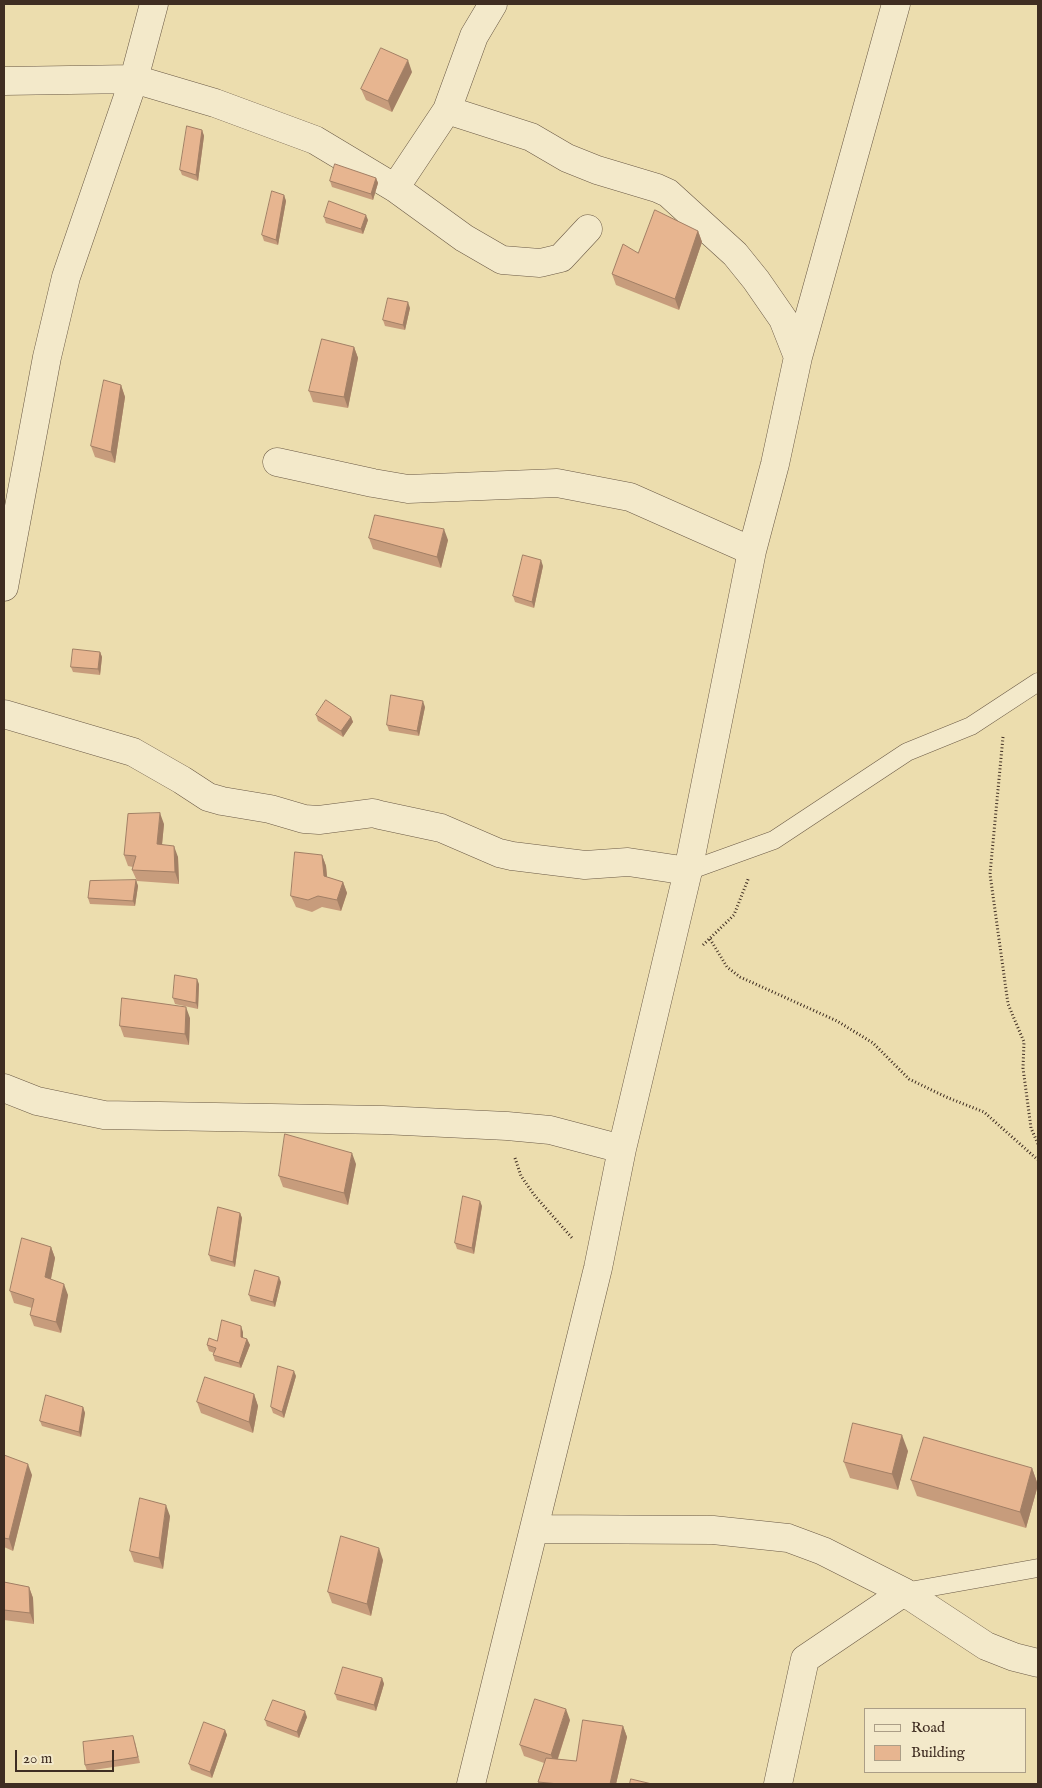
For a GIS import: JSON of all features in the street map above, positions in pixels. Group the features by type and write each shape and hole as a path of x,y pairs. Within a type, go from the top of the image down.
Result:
{"street":[{"path":"4,587 46,357 66,277 134,79 154,4"},
{"path":"396,188 447,110 474,36 493,4"},
{"path":"471,1784 598,1268 622,1150 688,871 752,551 775,464 798,357 896,4"},
{"path":"4,81 134,79 214,102 315,140 396,188 464,238 502,260 540,263 562,258 588,229"},
{"path":"447,110 531,137 567,158 597,170 668,193 735,254 756,280 783,319 798,357"},
{"path":"277,462 408,489 557,483 630,496 752,551"},
{"path":"4,714 133,752 208,797 222,801 270,809 304,819 319,820 373,813 441,828 499,853 512,856 585,865 628,862 688,871"},
{"path":"4,1088 36,1102 104,1115 383,1120 507,1126 550,1130 622,1150"},
{"path":"534,1529 713,1530 788,1538 823,1551 904,1592 986,1646 1014,1658 1038,1664"},
{"path":"778,1784 805,1659 904,1592"}],"lane":[{"path":"688,871 774,840 906,752 971,726 1038,682"},
{"path":"904,1592 1038,1568"}],"path":[{"path":"1006,703 990,874 1008,1004 1024,1042 1023,1068 1030,1128 1038,1144"},
{"path":"703,946 734,915 744,885 774,840"},
{"path":"710,939 730,971 837,1021 873,1043 909,1079 946,1097 984,1112 1038,1160"},
{"path":"512,1152 521,1176 535,1196 598,1268"}],"building":[{"path":"381,48 408,60 388,101 361,89"},
{"path":"187,126 202,130 196,175 180,170"},
{"path":"335,164 376,178 371,194 330,181"},
{"path":"272,191 284,195 276,240 262,235"},
{"path":"329,201 366,215 361,229 324,217"},
{"path":"655,210 698,231 675,299 612,274 623,244 638,253"},
{"path":"388,298 408,302 403,325 383,320"},
{"path":"322,339 354,347 344,397 309,391"},
{"path":"104,380 121,385 111,452 91,446"},
{"path":"375,515 444,529 437,557 369,538"},
{"path":"523,555 541,560 532,602 513,596"},
{"path":"73,649 100,652 98,669 71,667"},
{"path":"391,695 423,701 417,731 387,725"},
{"path":"326,700 351,717 341,731 316,715"},
{"path":"160,813 157,844 174,846 175,872 132,870 136,856 124,855 128,814"},
{"path":"295,852 322,855 324,876 343,882 337,900 318,896 308,900 291,896"},
{"path":"136,880 133,901 88,898 90,881"},
{"path":"175,975 197,979 196,1003 173,998"},
{"path":"122,998 186,1007 185,1034 120,1026"},
{"path":"285,1134 352,1153 344,1193 279,1176"},
{"path":"463,1196 480,1201 472,1248 455,1243"},
{"path":"218,1207 240,1213 233,1262 209,1255"},
{"path":"22,1238 51,1247 45,1277 64,1284 56,1322 30,1315 34,1299 10,1291"},
{"path":"255,1270 279,1277 273,1302 249,1295"},
{"path":"222,1320 241,1326 241,1337 247,1339 239,1363 213,1355 216,1348 207,1345 209,1338 217,1341"},
{"path":"278,1366 294,1371 282,1412 271,1407"},
{"path":"205,1377 254,1394 249,1422 197,1402"},
{"path":"46,1395 83,1407 79,1432 40,1421"},
{"path":"853,1423 902,1435 892,1474 844,1462"},
{"path":"924,1437 1032,1468 1020,1512 911,1480"},
{"path":"4,1455 28,1464 9,1539 4,1538"},
{"path":"140,1498 166,1505 159,1558 130,1551"},
{"path":"341,1536 379,1548 367,1604 328,1592"},
{"path":"4,1582 29,1587 30,1613 4,1610"},
{"path":"343,1667 382,1678 374,1705 335,1694"},
{"path":"535,1699 566,1709 551,1755 520,1745"},
{"path":"273,1700 305,1711 297,1732 265,1720"},
{"path":"583,1720 623,1726 610,1784 538,1782 546,1758 576,1761"},
{"path":"204,1722 225,1730 210,1772 189,1764"},
{"path":"133,1736 138,1757 85,1765 83,1742"},
{"path":"631,1779 652,1784 630,1784"}]}
